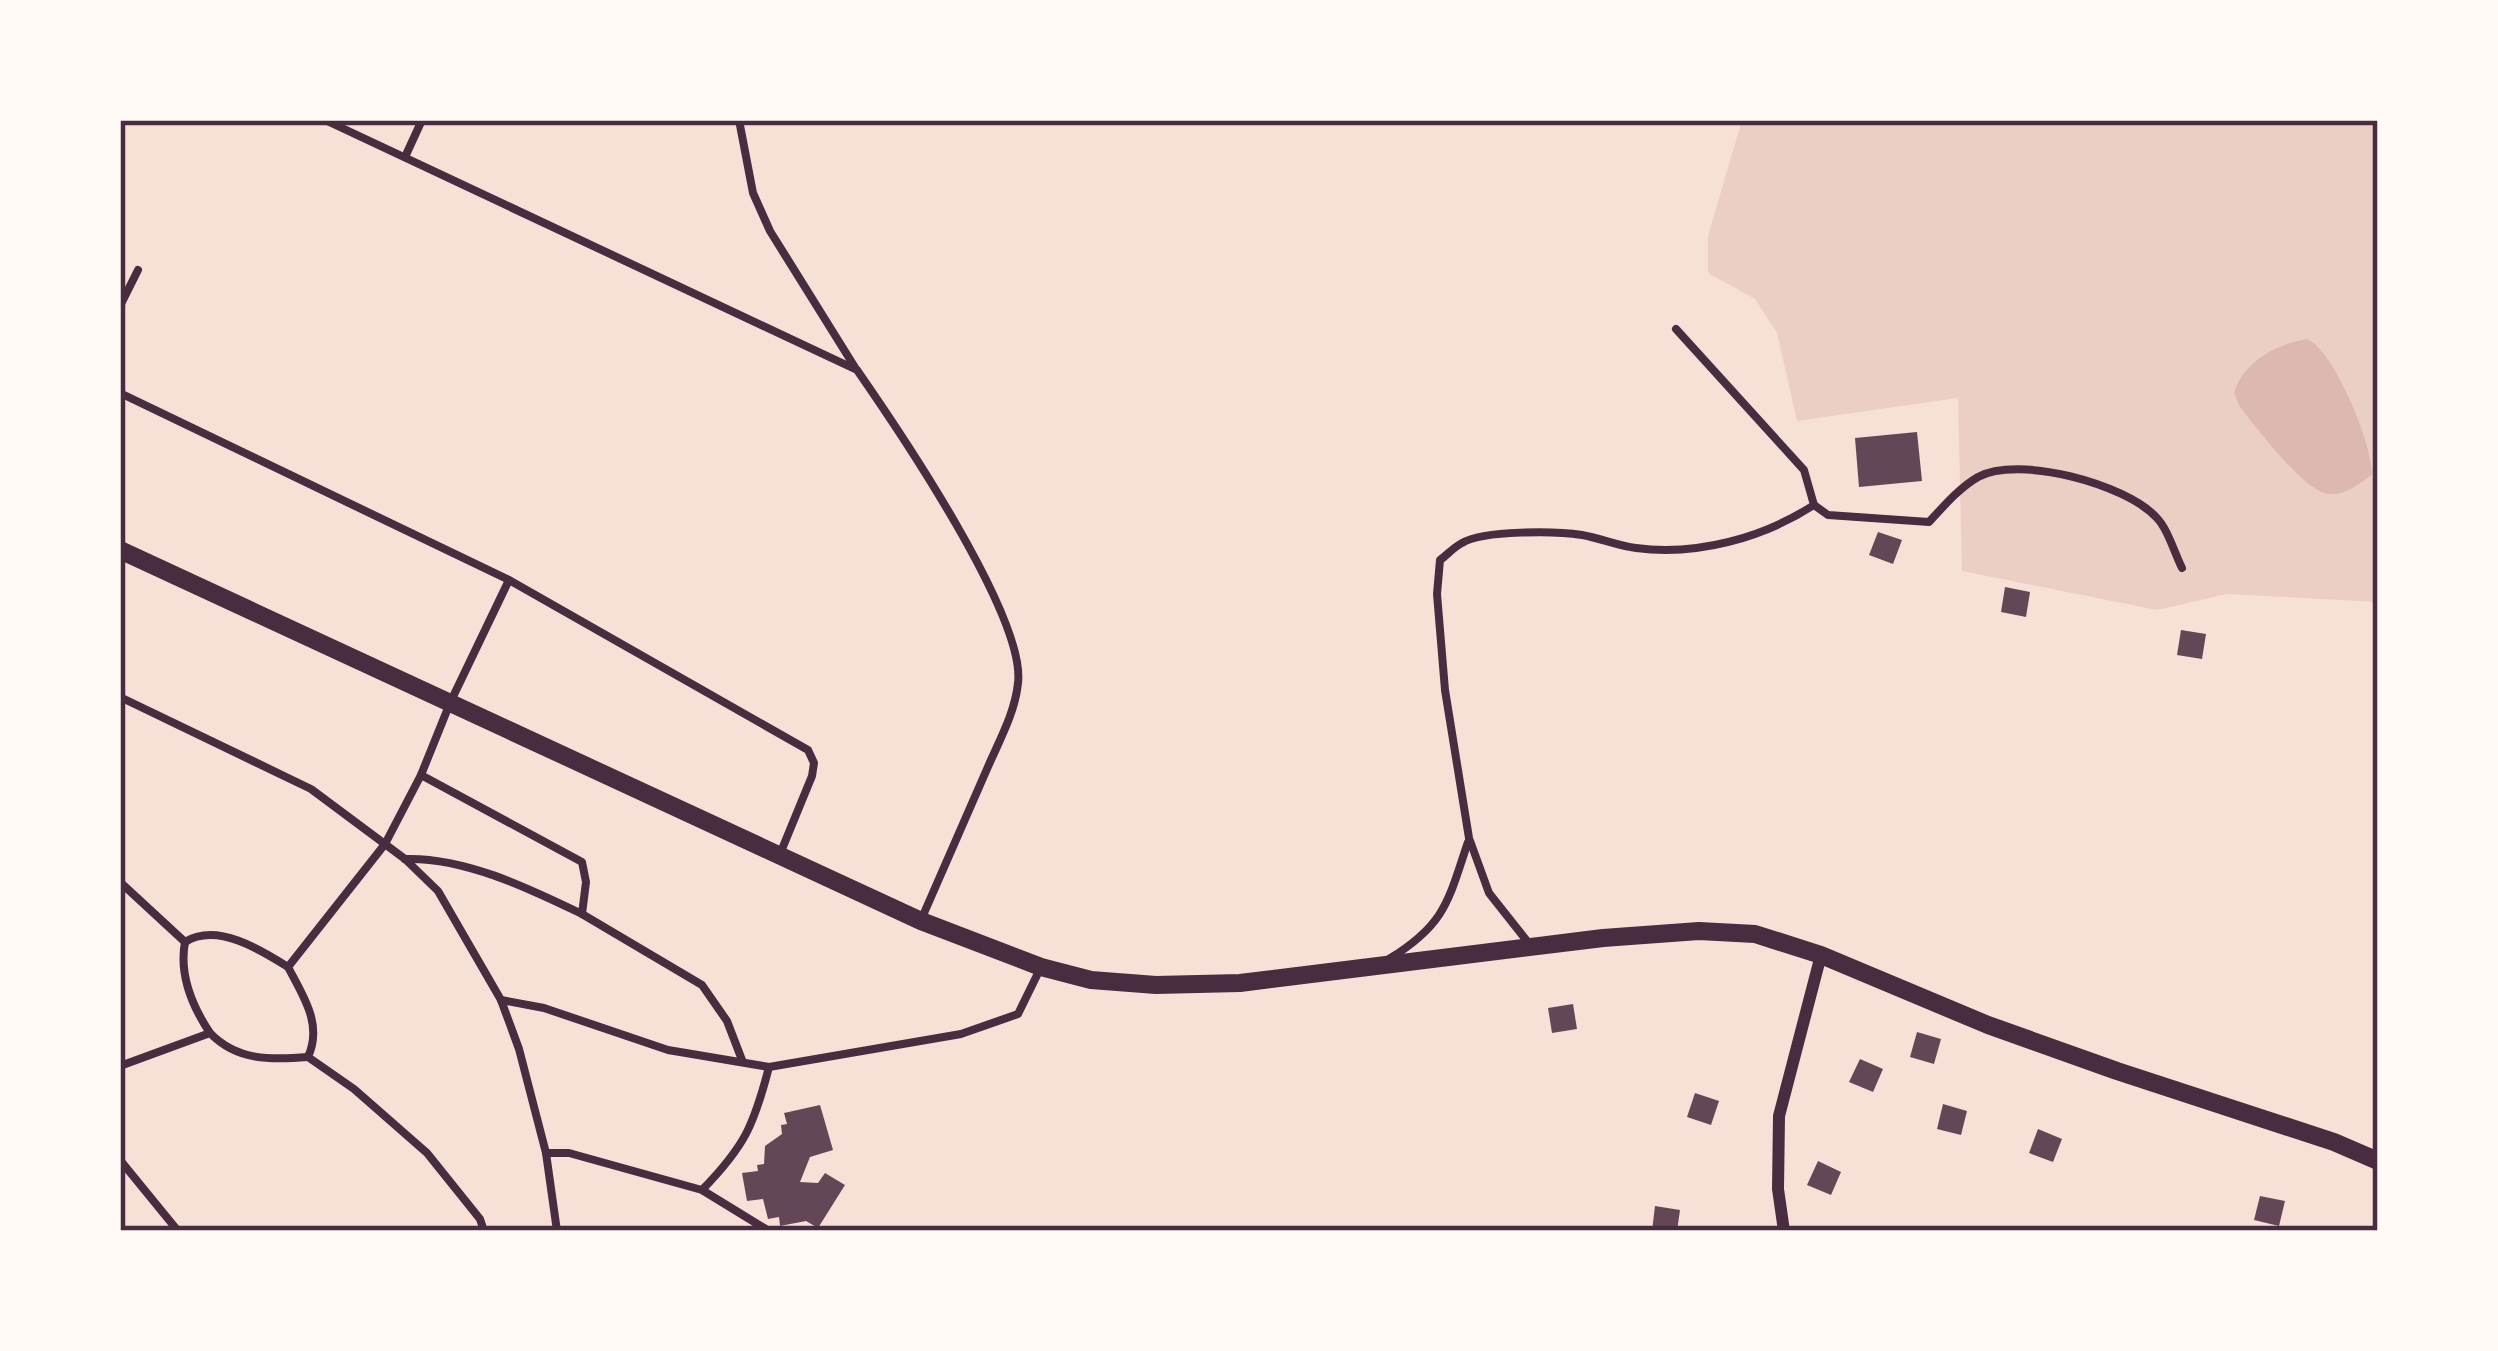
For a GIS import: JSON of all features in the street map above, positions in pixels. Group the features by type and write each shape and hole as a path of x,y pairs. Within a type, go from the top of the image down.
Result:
{"street":[{"path":"120,550 921,921 1041,967 1091,980 1156,985 1240,982 1699,931 1755,934 1821,955 1988,1025 2378,1161"},
{"path":"1784,1231 1778,1189 1779,1116 1821,955"}],"lane":[{"path":"325,120 856,370"},
{"path":"405,157 422,120"},
{"path":"739,120 753,193 770,231 894,423 1012,633 1019,668 1012,711 921,921"},
{"path":"120,306 138,270"},
{"path":"1676,329 1804,470 1814,506 1828,515 1929,522 1974,479 2010,470 2038,470 2111,489 2138,503 2159,519 2182,568"},
{"path":"120,393 509,580 808,750 814,764 812,776 780,856"},
{"path":"1532,947 1489,893 1469,838 1445,690 1437,594 1440,560 1465,541 1496,535 1579,534 1636,548 1679,549 1732,542 1814,506"},
{"path":"288,967 385,844 509,580"},
{"path":"120,697 311,789 405,859 438,891 501,1000 519,1049 546,1153 557,1231"},
{"path":"421,775 582,862 586,882 582,914"},
{"path":"1378,966 1418,941 1445,910 1469,838"},
{"path":"405,859 453,864 543,895 702,985 727,1021 742,1062"},
{"path":"120,882 185,941"},
{"path":"185,941 195,935 227,938 260,949 288,967 314,1022 315,1042 308,1057"},
{"path":"185,941 188,987 210,1033 224,1046 248,1056 308,1057 354,1089 428,1153 480,1219 484,1231"},
{"path":"501,1000 544,1008 668,1050 770,1067 961,1034 1018,1015 1041,967"},
{"path":"120,1066 210,1033"},
{"path":"702,1190 754,1125 770,1067"},
{"path":"546,1153 569,1153 702,1190 769,1231"},
{"path":"120,1160 178,1231"}],"shaded area":[{"path":"1742,120 2378,120 2378,602 2227,594 2157,610 1962,571 1958,398 1797,421 1777,333 1755,299 1708,273 1708,236"},
{"path":"2307,339 2340,379 2371,461 2372,475 2341,493 2319,491 2294,471 2240,407 2234,393 2245,372 2262,356"}],"building":[{"path":"1917,432 1922,481 1859,487 1855,438"},
{"path":"1878,532 1902,540 1893,564 1869,555"},
{"path":"2005,587 2030,592 2026,617 2001,612"},
{"path":"2181,630 2206,634 2202,659 2177,655"},
{"path":"1573,1004 1577,1029 1552,1033 1548,1008"},
{"path":"1917,1032 1941,1039 1934,1064 1910,1057"},
{"path":"1860,1059 1883,1069 1873,1092 1849,1082"},
{"path":"1695,1093 1719,1101 1711,1125 1687,1117"},
{"path":"1943,1104 1967,1111 1961,1135 1937,1129"},
{"path":"820,1105 833,1150 810,1157 800,1182 818,1183 825,1173 845,1185 818,1228 806,1221 780,1226 779,1217 768,1219 763,1199 747,1201 742,1173 758,1171 757,1165 764,1164 765,1146 787,1124 784,1113"},
{"path":"2038,1129 2062,1139 2053,1162 2029,1153"},
{"path":"1818,1161 1841,1172 1831,1195 1807,1185"},
{"path":"2260,1196 2285,1201 2279,1226 2254,1220"},
{"path":"1655,1206 1680,1210 1677,1231 1652,1231"}]}
